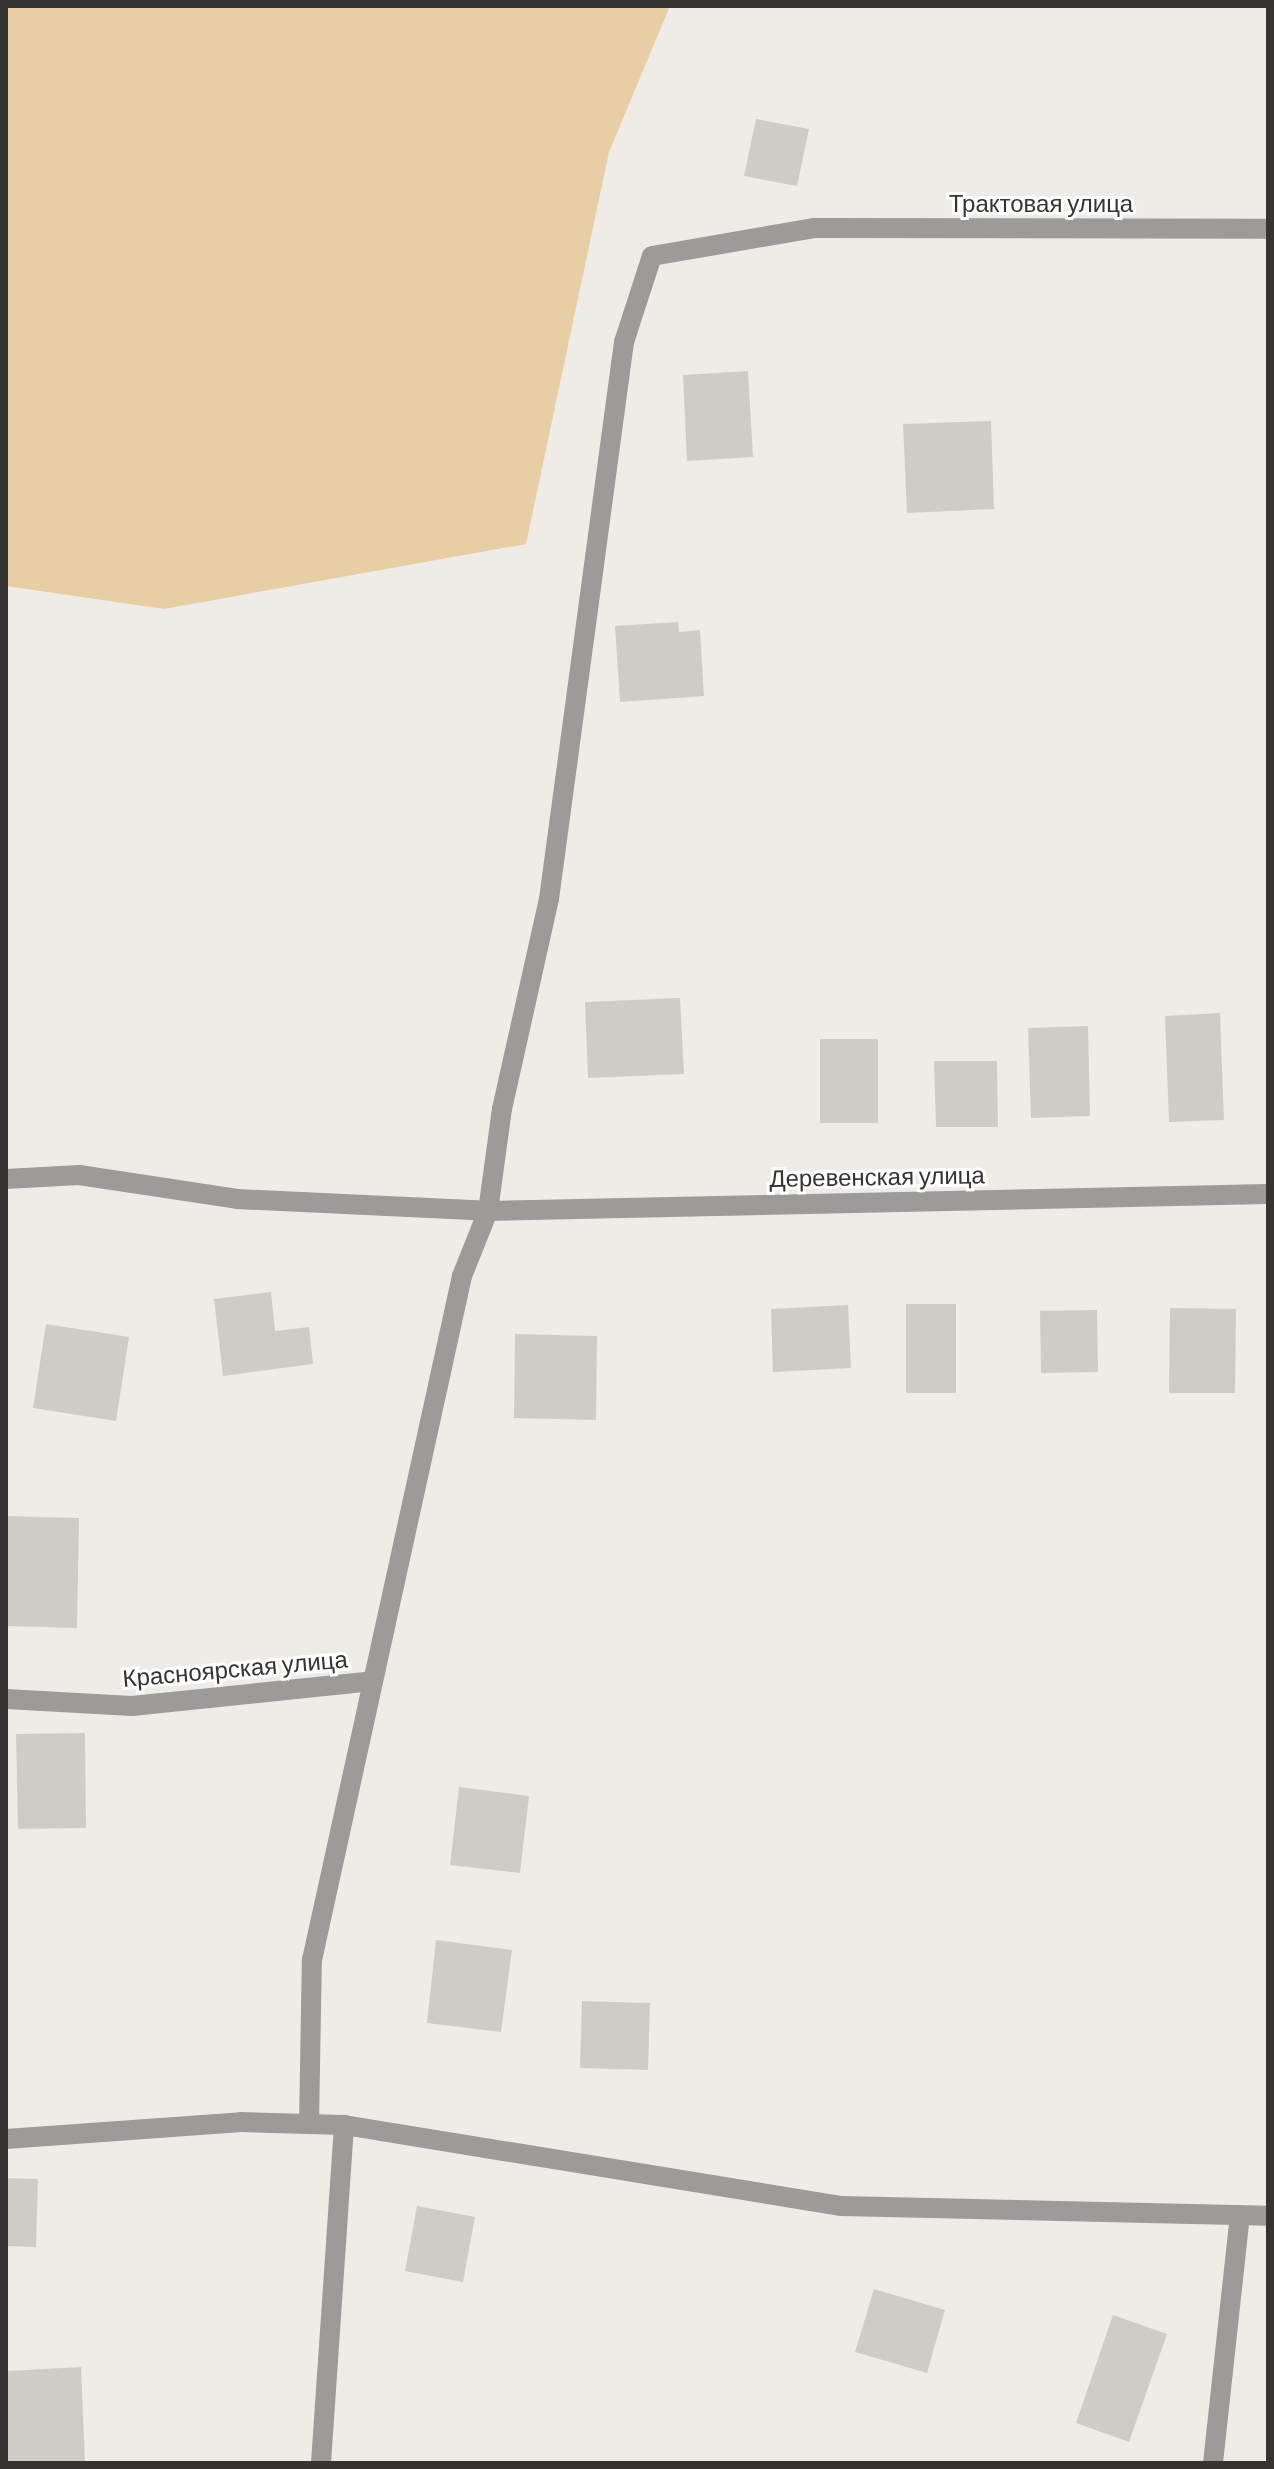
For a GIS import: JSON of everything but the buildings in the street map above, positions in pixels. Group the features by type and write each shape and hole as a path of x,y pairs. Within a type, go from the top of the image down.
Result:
{"street":[{"name":"Трактовая улица","path":"488,1211 502,1109 549,899 624,342 652,256 814,228 1268,229"},
{"name":"Деревенская улица","path":"6,1179 79,1175 237,1199 488,1211 1268,1194"},
{"path":"309,2124 312,1960 462,1276 488,1211"},
{"name":"Красноярская улица","path":"6,1699 132,1706 373,1681"},
{"path":"6,2139 241,2122 344,2125 841,2206 1268,2216"},
{"path":"321,2463 344,2125"},
{"path":"1213,2463 1240,2215"}],"shaded area":[{"path":"6,6 670,6 609,152 526,544 164,609 6,586"}]}
